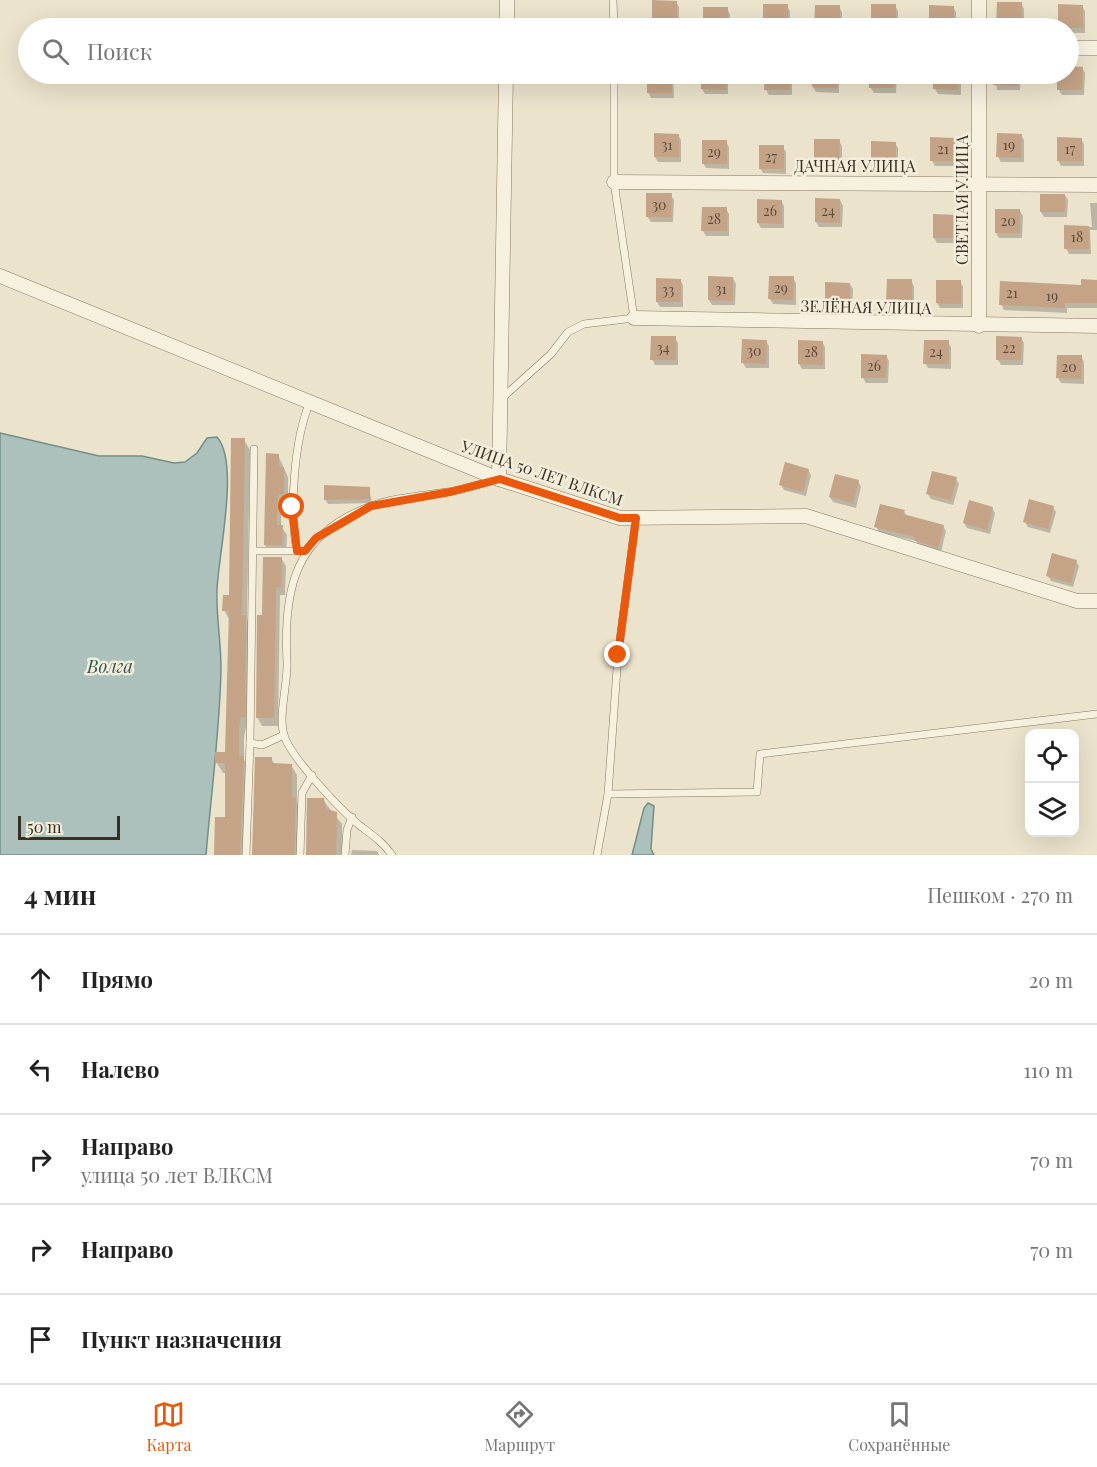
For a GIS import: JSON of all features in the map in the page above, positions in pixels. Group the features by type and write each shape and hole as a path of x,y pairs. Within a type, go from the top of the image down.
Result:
{"street":[{"path":"507,0 507,18"},
{"path":"979,0 979,18"},
{"path":"1079,48 1097,48"},
{"path":"500,479 506,84"},
{"name":"СВЕТЛАЯ УЛИЦА","path":"979,84 979,326"},
{"name":"ДАЧНАЯ УЛИЦА","path":"614,182 1097,185"},
{"name":"УЛИЦА 50 ЛЕТ ВЛКСМ","path":"0,276 500,479 620,518 806,516 1077,601 1097,601"},
{"name":"ЗЕЛЁНАЯ УЛИЦА","path":"634,318 1097,327"}],"lane":[{"path":"613,0 614,18"},
{"path":"500,400 551,354 568,332 584,324 634,318 614,182 614,84"},
{"path":"310,402 303,418 292,507 301,551 288,602 288,677 284,735 312,775 352,817 384,843 392,855"},
{"path":"246,855 254,449"},
{"path":"253,550 301,551 316,538 371,506 450,492 500,479"},
{"path":"597,855 608,794 618,655 636,518"},
{"path":"608,794 756,792 760,754 1097,714"},
{"path":"249,743 262,745 284,735"},
{"path":"300,855 302,793 312,775"},
{"path":"345,855 347,830 352,817"}],"water":[{"name":"Волга","path":"0,433 99,456 142,456 174,463 185,462 197,453 207,438 217,437 224,450 227,467 226,510 217,590 221,658 220,691 206,855 0,855"},
{"path":"648,803 654,806 651,849 654,855 632,855 644,808"}],"building":[{"path":"652,0 677,1 677,18 652,18"},
{"path":"997,2 1022,2 1021,18 996,18"},
{"path":"763,4 788,4 788,18 763,18"},
{"path":"871,4 896,4 896,18 871,18"},
{"path":"1058,4 1083,5 1083,28 1079,28 1079,18 1058,18"},
{"path":"815,5 840,5 840,18 814,18"},
{"path":"929,5 954,6 954,18 929,18"},
{"path":"703,7 728,7 728,18 703,18"},
{"path":"1079,67 1083,67 1082,90 1057,90 1057,84 1079,84"},
{"path":"647,84 672,84 672,93 647,93"},
{"path":"701,84 726,84 726,90 701,89"},
{"path":"764,84 790,84 790,90 764,90"},
{"path":"812,84 837,84 837,88 812,87"},
{"path":"869,84 894,84 894,88 869,88"},
{"path":"933,84 958,84 958,90 933,89"},
{"path":"1018,84 1018,86 993,85"},
{"path":"654,133 679,134 679,157 654,157"},
{"path":"997,133 1022,134 1021,158 996,157"},
{"path":"930,137 956,138 955,161 930,161"},
{"path":"1057,137 1082,138 1082,161 1057,161"},
{"path":"814,139 840,139 839,163 814,163"},
{"path":"702,140 727,140 727,164 702,164"},
{"path":"871,141 896,142 896,165 871,165"},
{"path":"759,145 784,145 784,169 759,169"},
{"path":"646,193 672,193 671,217 646,217"},
{"path":"1040,194 1065,194 1065,212 1040,212"},
{"path":"815,198 840,199 840,223 815,222"},
{"path":"757,199 782,200 782,224 757,223"},
{"path":"702,207 727,207 727,231 701,231"},
{"path":"995,209 1020,209 1020,233 995,233"},
{"path":"933,214 958,215 958,238 933,238"},
{"path":"1064,225 1089,226 1089,249 1064,249"},
{"path":"708,276 733,277 733,301 708,300"},
{"path":"769,276 794,276 793,300 768,299"},
{"path":"656,278 681,279 681,302 656,302"},
{"path":"887,279 912,279 912,303 886,303"},
{"path":"1081,279 1097,280 1097,303 1065,303 1065,308 999,305 1000,281 1081,285"},
{"path":"936,280 961,280 961,304 936,303"},
{"path":"825,282 850,283 850,306 825,306"},
{"path":"651,336 676,336 676,360 650,360"},
{"path":"996,336 1022,337 1021,360 996,360"},
{"path":"742,339 767,340 766,364 741,363"},
{"path":"798,340 823,341 823,365 798,364"},
{"path":"924,340 949,340 949,364 923,364"},
{"path":"861,354 887,355 886,378 861,378"},
{"path":"1057,355 1082,355 1081,379 1056,378"},
{"path":"231,438 245,438 242,615 246,615 245,717 241,717 239,726 239,756 244,756 240,855 214,855 215,817 225,817 225,763 215,763 215,752 225,752 229,611 222,611 223,595 229,595"},
{"path":"266,453 279,454 279,467 284,467 284,494 278,494 277,525 283,525 282,545 264,545"},
{"path":"785,462 809,469 803,492 779,485"},
{"path":"932,471 957,477 951,500 926,494"},
{"path":"835,474 859,480 853,503 829,497"},
{"path":"324,485 370,487 370,499 324,500"},
{"path":"1029,499 1054,506 1048,529 1023,522"},
{"path":"969,500 993,507 987,530 963,523"},
{"path":"880,504 905,510 903,514 944,525 938,548 914,540 915,537 874,527"},
{"path":"1052,553 1077,560 1071,583 1046,576"},
{"path":"263,557 282,557 281,588 276,587 274,718 256,718 257,615 262,615"},
{"path":"255,757 272,757 272,763 292,764 292,798 296,798 294,855 252,855"},
{"path":"307,798 324,798 326,809 337,812 336,855 306,855"}],"route":[{"path":"292,507 297,551 305,551 316,538 343,520 371,506 394,500 450,492 500,479 620,518 636,518 618,655"}]}
